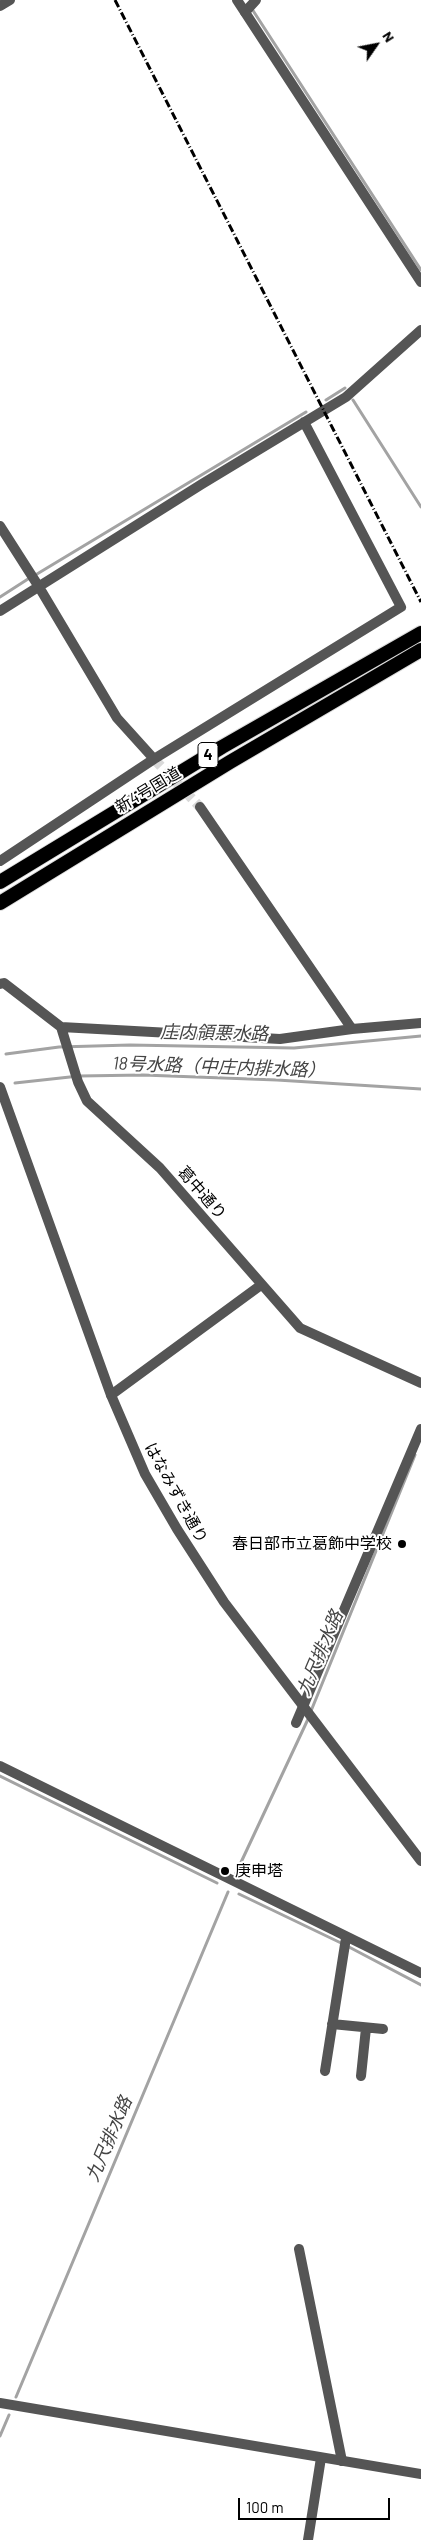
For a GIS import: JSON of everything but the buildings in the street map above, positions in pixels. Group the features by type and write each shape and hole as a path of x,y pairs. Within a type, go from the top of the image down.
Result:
{"highway":[{"name":"新4号国道","path":"0,882 222,746 420,633"},
{"name":"新4号国道","path":"0,904 230,762 421,650"}],"street":[{"path":"0,6 10,0"},
{"path":"237,0 421,282"},
{"path":"245,12 256,0"},
{"path":"0,611 346,397 421,330"},
{"path":"0,861 154,759 401,607 304,422"},
{"path":"0,526 39,586 117,718 154,759"},
{"path":"200,807 352,1029"},
{"path":"0,984 4,983 61,1027 280,1039 352,1029 421,1023"},
{"name":"葛中通り","path":"61,1027 78,1082 88,1101 160,1168 300,1328 421,1383"},
{"name":"はなみずき通り","path":"0,1087 57,1251 111,1395 145,1474 177,1529 224,1602 421,1861"},
{"path":"111,1395 261,1285"},
{"path":"296,1723 421,1429"},
{"path":"0,1766 346,1938 421,1973"},
{"path":"325,2071 346,1938"},
{"path":"332,2024 383,2029"},
{"path":"361,2076 366,2028"},
{"path":"299,2249 342,2461"},
{"path":"0,2403 421,2474"},
{"path":"308,2540 321,2458"}],"waterway":[{"path":"252,9 421,270"},
{"path":"326,400 345,388"},
{"path":"353,400 421,507"},
{"path":"37,574 306,412"},
{"path":"0,597 28,579"},
{"name":"庄内領悪水路","path":"6,1054 59,1047 130,1045 294,1048 421,1036"},
{"name":"18号水路（中庄内排水路）","path":"15,1083 79,1076 143,1075 277,1080 421,1089"},
{"name":"九尺排水路","path":"311,1711 415,1455"},
{"name":"九尺排水路","path":"236,1873 309,1717"},
{"path":"0,1776 217,1883"},
{"name":"九尺排水路","path":"16,2397 228,1892"},
{"path":"239,1894 341,1943"},
{"path":"349,1947 421,1985"},
{"name":"九尺排水路","path":"0,2436 9,2415"}],"tunnel":[{"path":"154,759 200,807"}],"railway":[{"path":"115,0 421,602"}],"place":[{"name":"春日部市立葛飾中学校","path":"402,1544"},
{"name":"庚申塔","path":"225,1871"}]}
